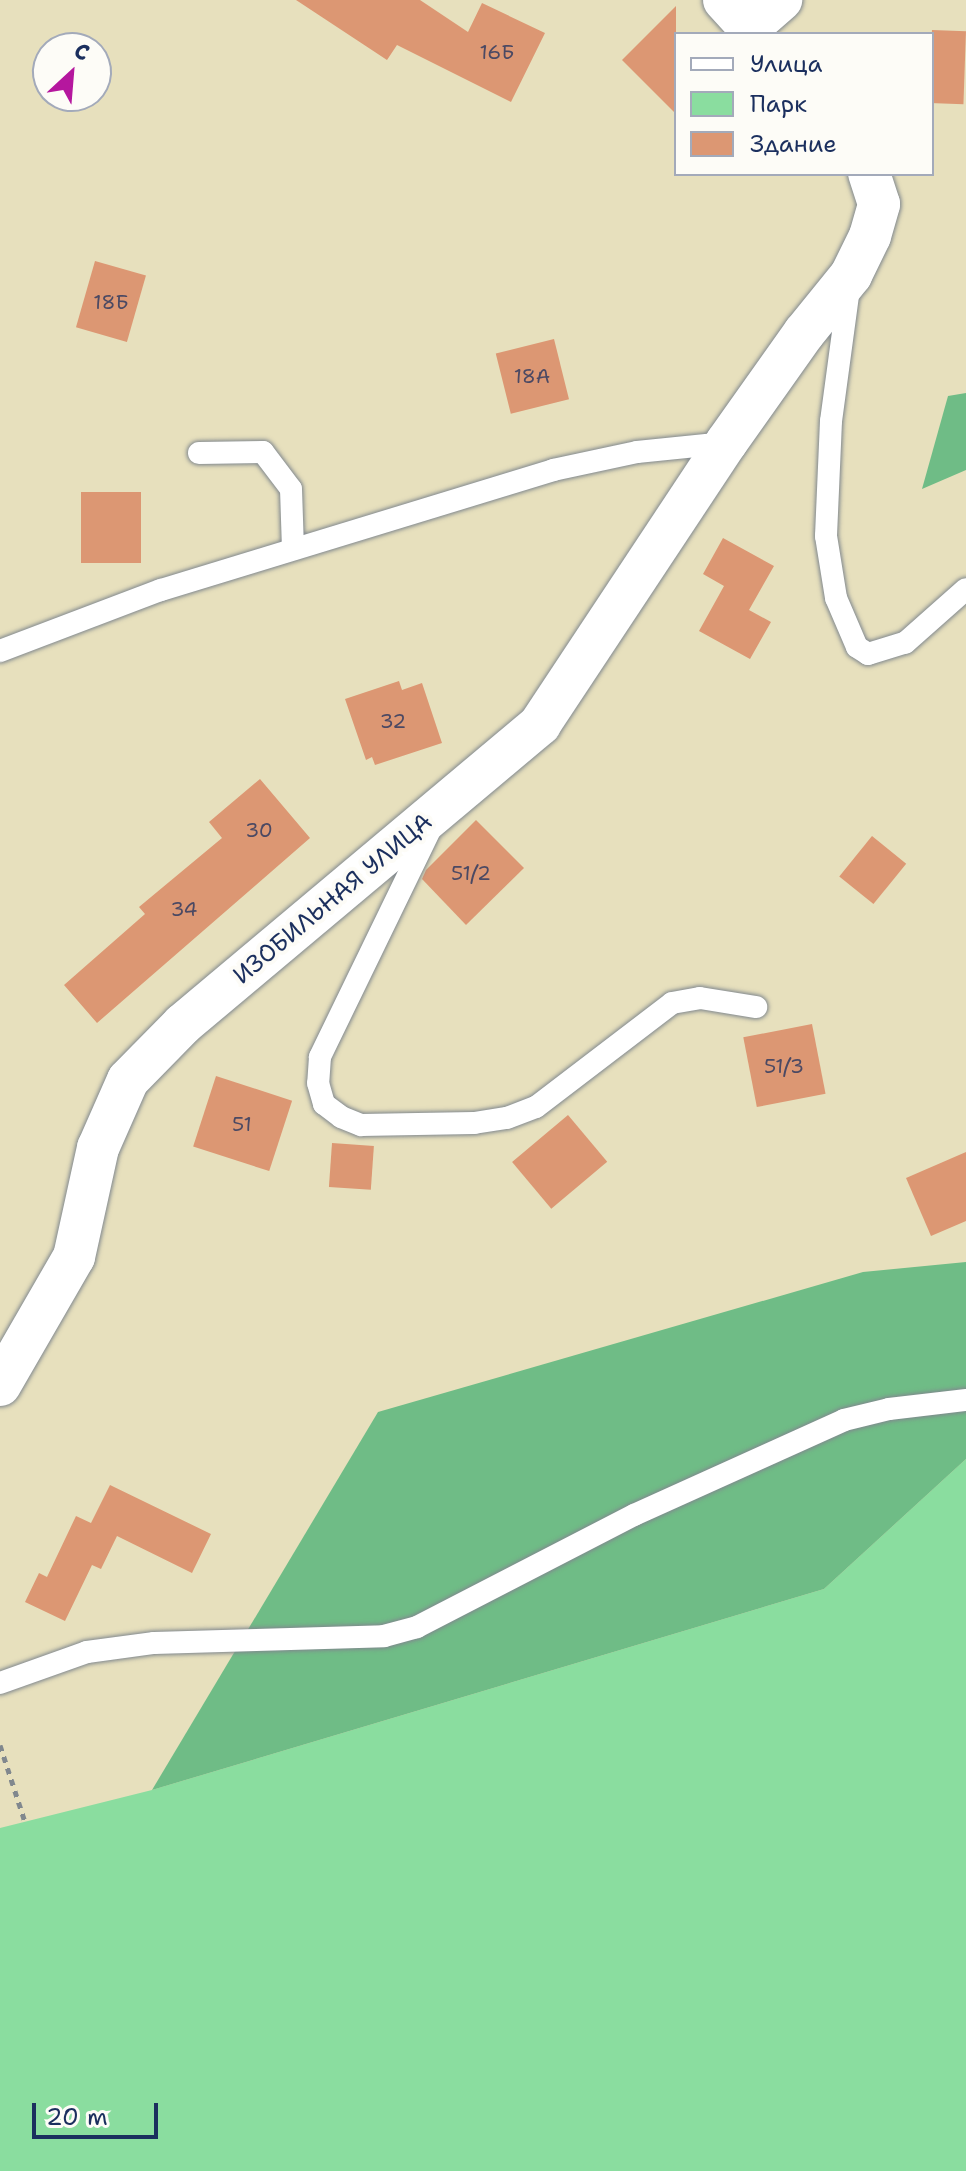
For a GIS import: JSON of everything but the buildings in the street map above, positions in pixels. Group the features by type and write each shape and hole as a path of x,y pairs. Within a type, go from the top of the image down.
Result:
{"street":[{"path":"743,21 781,0"},
{"name":"ИЗОБИЛЬНАЯ УЛИЦА","path":"1,1384 74,1257 98,1148 128,1080 183,1024 540,724 726,443 804,333 851,275 870,236 879,204 870,176"}],"lane":[{"path":"851,275 831,421 826,536 836,598 857,647 868,654 905,643 966,589"},
{"path":"0,651 161,590 553,470 637,452 726,443"},
{"path":"199,453 263,452 291,489 293,549"},
{"path":"439,811 320,1057 318,1083 324,1104 341,1117 361,1125 474,1123 507,1118 536,1107 672,1003 700,998 756,1007"},
{"path":"0,1683 44,1665 100,1650 154,1643 384,1636 417,1627 634,1515 844,1420 889,1409 966,1400"}],"path":[{"path":"0,1745 25,1822"}],"green space":[{"path":"966,393 966,470 922,489 948,396"},
{"path":"966,1262 966,1459 824,1589 152,1790 378,1412 863,1272"},
{"path":"966,1459 966,2171 0,2171 0,1828 152,1790 824,1589"}]}
